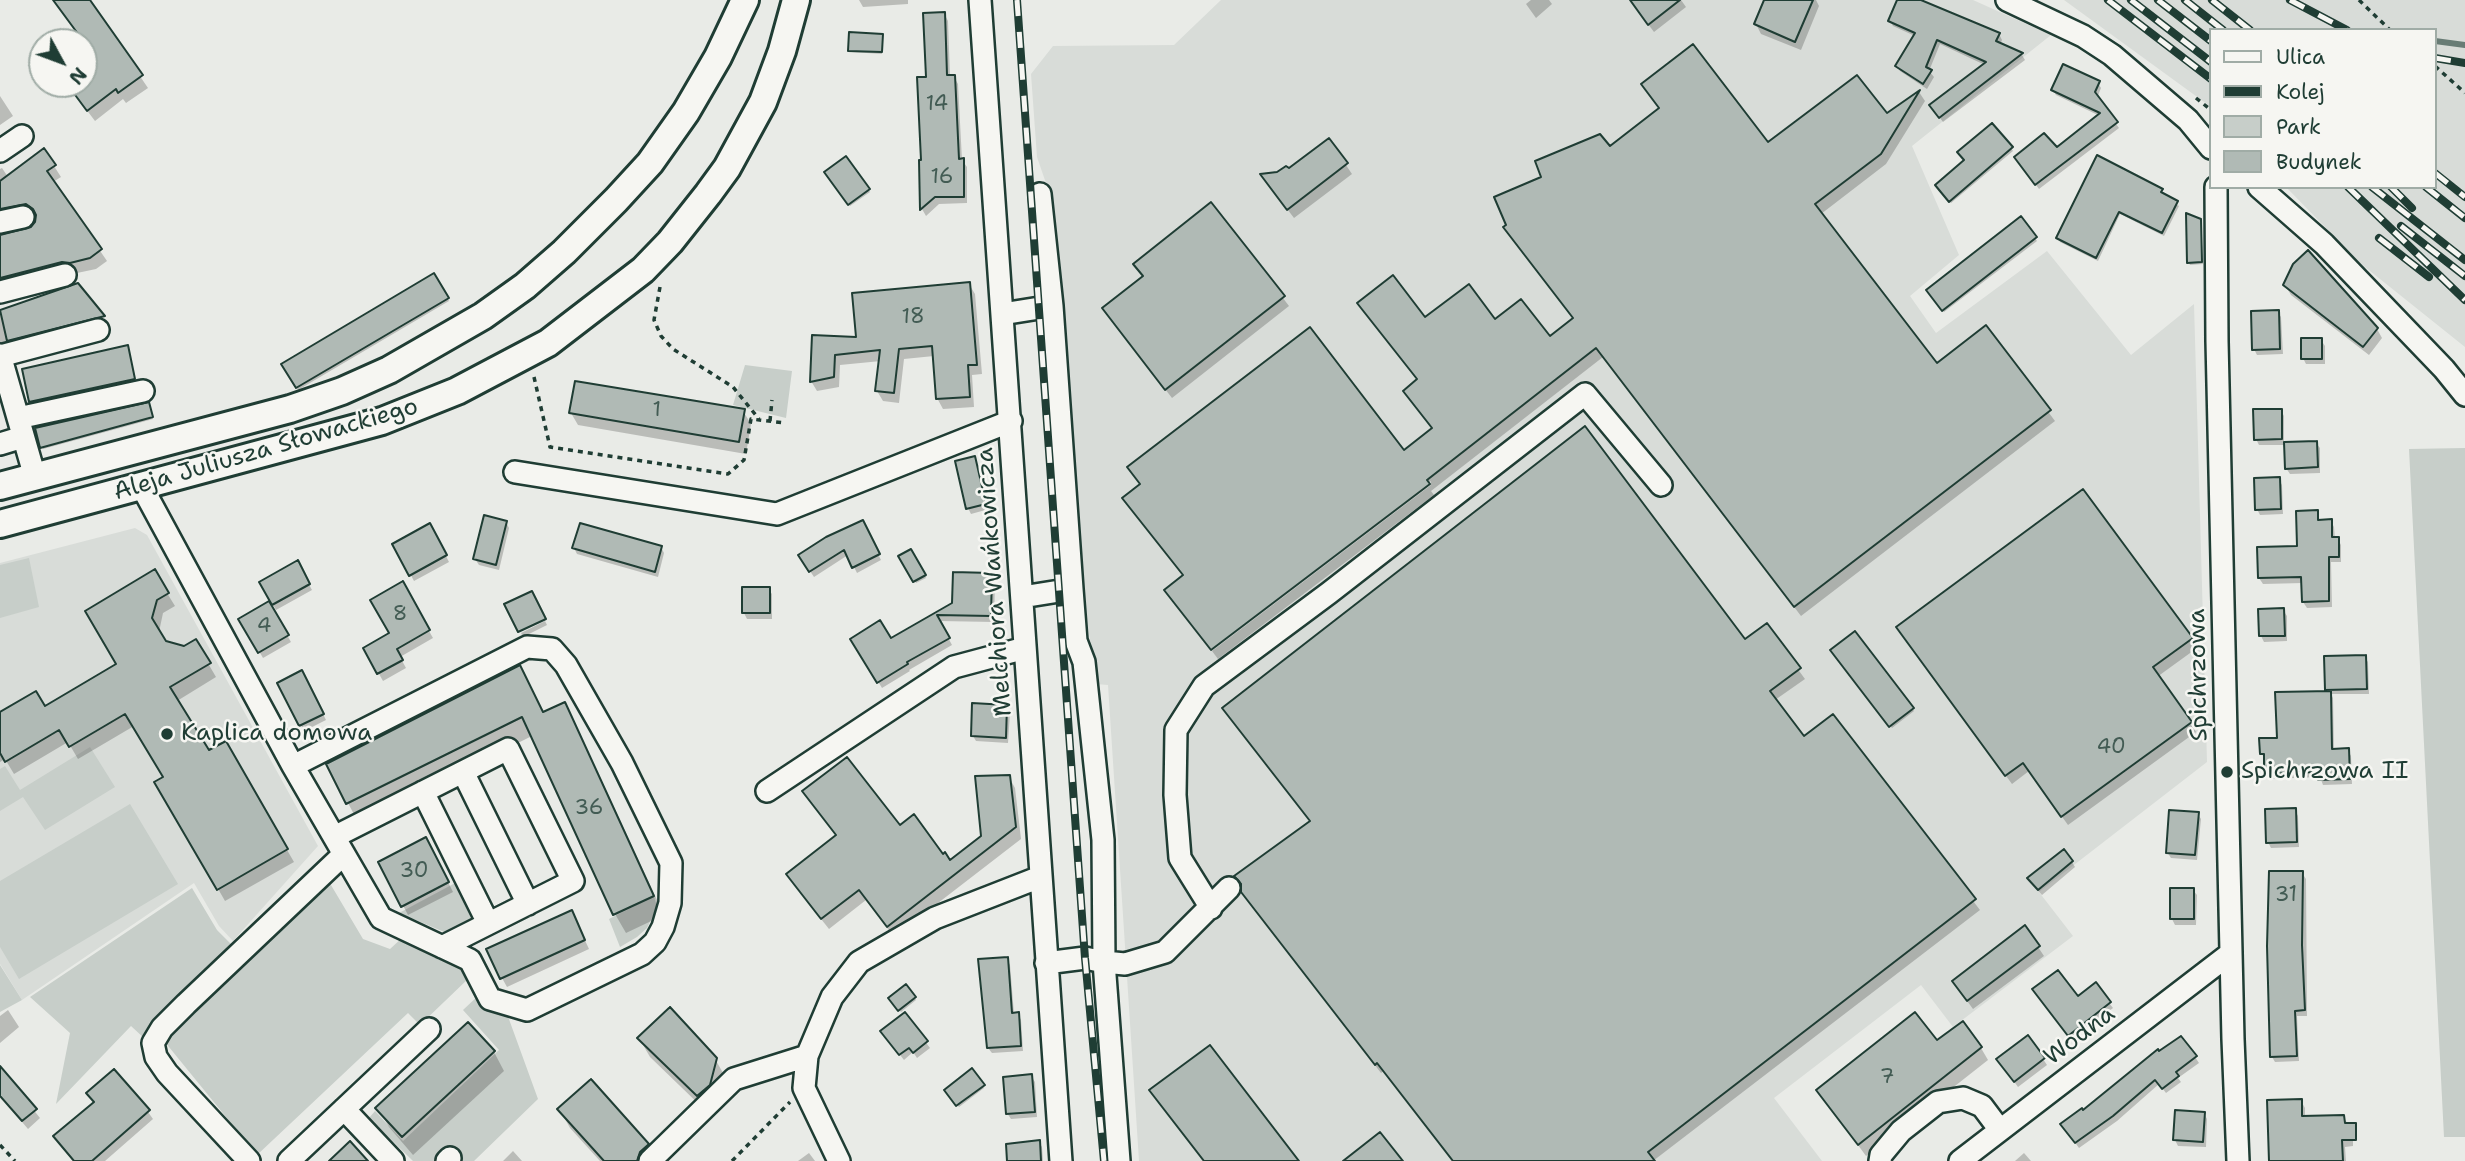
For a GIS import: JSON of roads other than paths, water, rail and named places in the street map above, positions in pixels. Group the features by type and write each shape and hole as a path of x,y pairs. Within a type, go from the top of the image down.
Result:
{"main road":[{"name":"Aleja Juliusza Słowackiego","path":"0,486 277,413 342,391 389,370 483,316 525,286 564,252 650,163 686,112 718,57 745,0"},
{"name":"Aleja Juliusza Słowackiego","path":"0,524 392,417 457,391 548,342 643,270 694,214 727,168 763,102 782,51 796,0"}],"street":[{"name":"Melchiora Wańkowicza","path":"980,0 1061,1161"},
{"path":"2007,0 2083,36 2112,55 2188,120 2210,146"},
{"path":"0,151 22,136"},
{"name":"Spichrzowa","path":"2216,189 2231,953 2238,1161"},
{"path":"2261,189 2324,244 2465,395"},
{"path":"1040,194 1052,306 1076,640 1084,662 1103,840 1104,962 1119,1161"},
{"path":"0,222 23,217"},
{"path":"0,292 65,275"},
{"path":"1002,314 1052,306"},
{"path":"35,477 0,356 98,330"},
{"path":"0,444 21,427 143,391"},
{"path":"1210,908 1180,858 1175,795 1176,730 1204,687 1585,394 1661,485"},
{"path":"515,472 777,514 1011,421"},
{"path":"142,487 293,766 381,918 470,960 490,999 527,1010 642,954 655,942 663,927 670,903 671,863 622,763 566,665 552,649 527,648 293,766"},
{"path":"1022,597 1072,589"},
{"path":"767,791 954,667 1025,648"},
{"path":"249,1161 167,1073 156,1057 153,1043 162,1028 339,845 423,792 508,749 573,881 442,947"},
{"path":"463,772 528,904"},
{"path":"423,792 488,923"},
{"path":"839,1161 803,1088 807,1056 832,998 859,962 935,918 1040,877"},
{"path":"1046,963 1085,958 1125,964 1165,952 1229,888"},
{"name":"Wodna","path":"1960,1161 2231,953"},
{"path":"289,1161 429,1029"},
{"path":"650,1161 734,1079 807,1056"},
{"path":"1880,1161 1881,1155 1901,1131 1938,1102 1963,1098 1983,1106 2000,1130"},
{"path":"344,1109 393,1161"}],"waterway":[{"path":"2437,41 2465,45"}],"railway":[{"path":"1017,0 1085,958 1104,1161"},
{"path":"2108,0 2210,78"},
{"path":"2131,0 2210,61"},
{"path":"2158,0 2210,40"},
{"path":"2185,0 2220,28"},
{"path":"2212,0 2247,28"},
{"path":"2290,0 2343,28"},
{"path":"2437,58 2465,63"},
{"path":"2437,175 2465,197"},
{"path":"2350,189 2465,300"},
{"path":"2375,189 2465,260"},
{"path":"2393,189 2412,208"},
{"path":"2429,189 2465,218"},
{"path":"2401,226 2465,276"},
{"path":"2379,238 2429,277"}],"place":[{"name":"Kaplica domowa","path":"167,734"},
{"name":"Spichrzowa II","path":"2227,772"}]}
